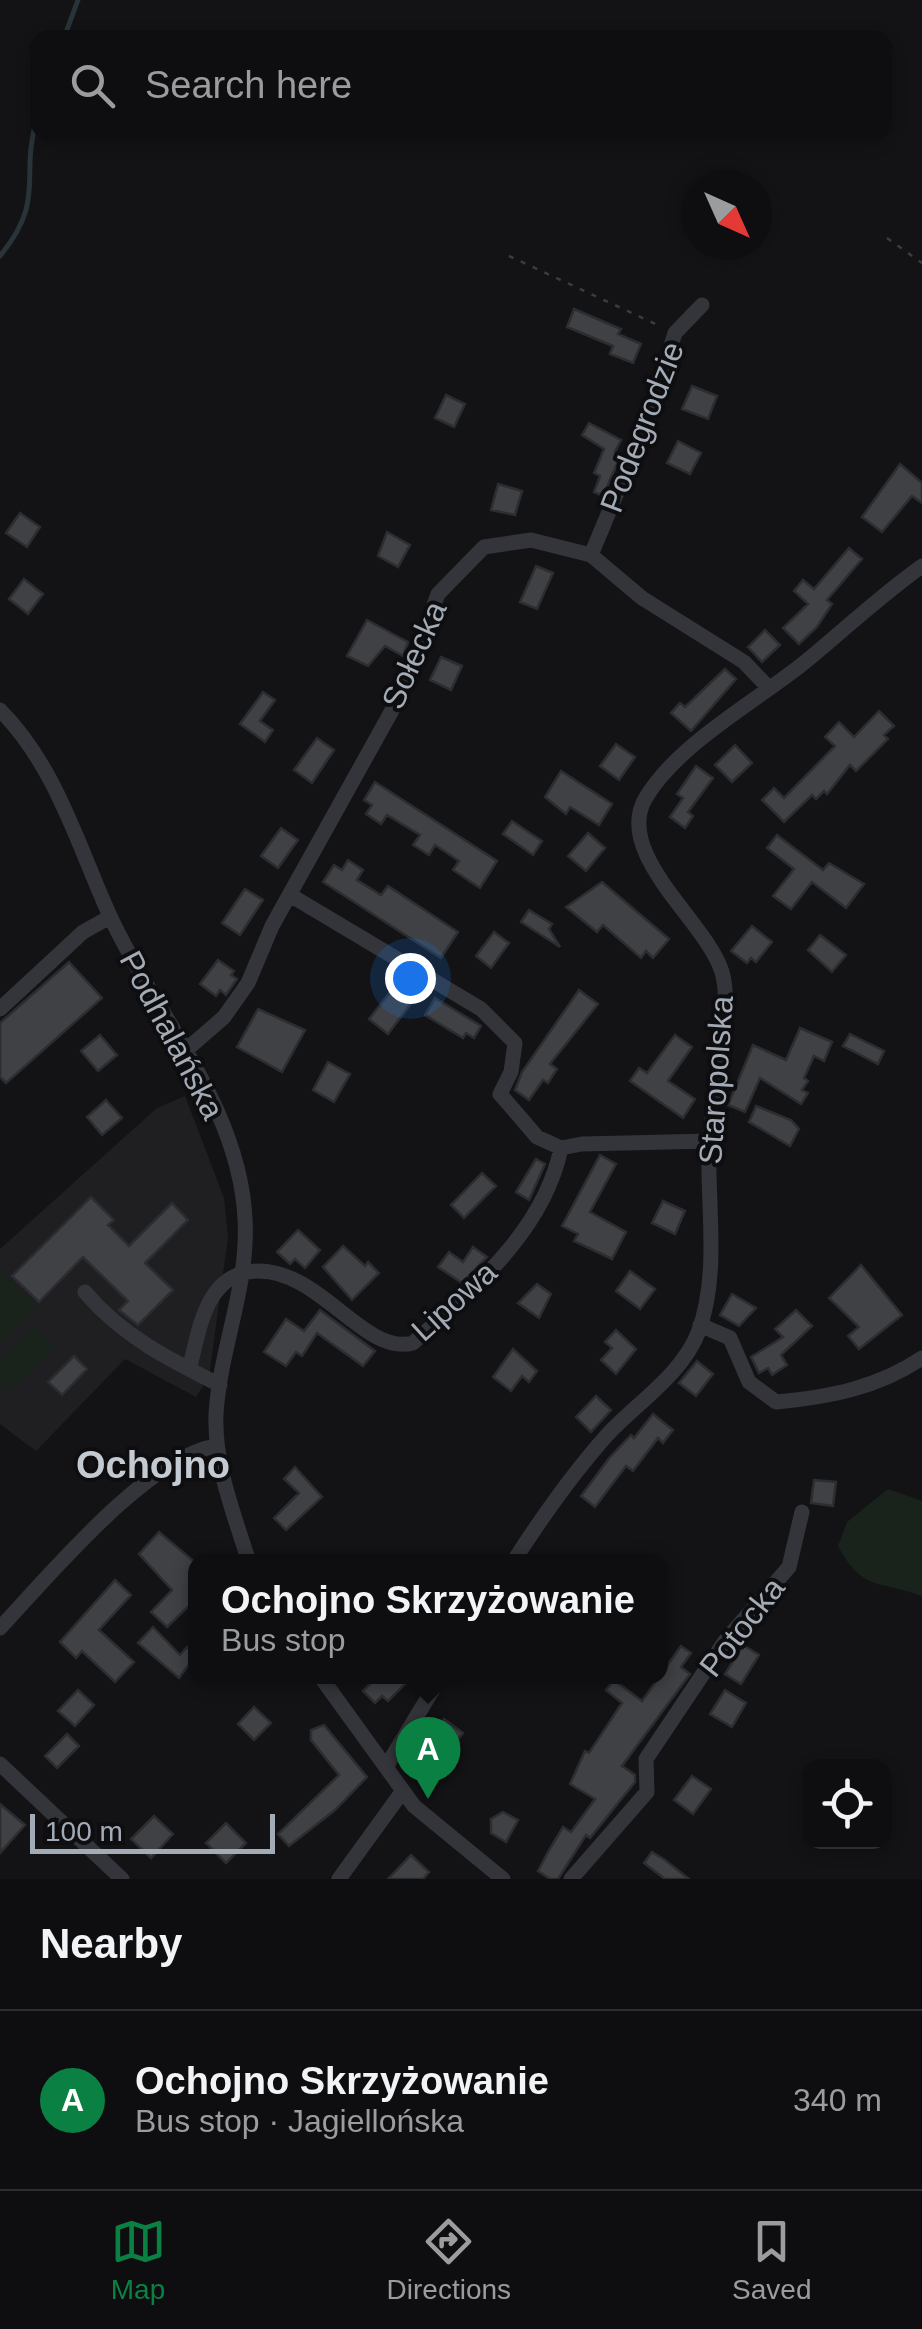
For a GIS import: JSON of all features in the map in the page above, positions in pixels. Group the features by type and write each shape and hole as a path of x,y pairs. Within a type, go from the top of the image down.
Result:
{"street":[{"name":"Podegrodzie","path":"592,555 649,416 675,333 702,305"},
{"name":"Sołecka","path":"185,1051 224,1017 248,983 290,895 400,696 438,594 484,548 531,540 592,555 642,598 744,662 767,686"},
{"name":"Staropolska","path":"518,1554 556,1498 608,1434 671,1373 700,1325 710,1263 710,1141 723,1004 722,972 646,854 638,828 644,800 680,760 767,686 802,664 922,566"},
{"name":"Podhalańska","path":"0,710 37,754 110,916 216,1109 236,1171 246,1222 243,1271 220,1385 216,1446 248,1554"},
{"path":"290,895 481,1009 516,1043 511,1072 500,1094 537,1137 561,1148 582,1144 710,1141"},
{"path":"0,1010 83,932 110,916"},
{"name":"Lipowa","path":"243,1271 269,1271 294,1278 334,1302 384,1343 398,1347 413,1343 508,1250 538,1210 561,1148"},
{"path":"190,1366 210,1300 222,1284 243,1271"},
{"path":"85,1292 112,1324 131,1338 220,1385"},
{"path":"700,1325 730,1338 749,1382 776,1402 830,1397 894,1377 922,1358"},
{"path":"0,1628 107,1515 194,1449 216,1446"},
{"name":"Potocka","path":"571,1879 648,1792 646,1759 725,1641 789,1567 802,1512"},
{"path":"326,1684 402,1792 447,1836 503,1879"},
{"path":"386,1766 403,1745 437,1684"},
{"path":"0,1764 122,1879"},
{"path":"339,1879 402,1792"}],"path":[{"path":"887,238 922,263"},
{"path":"509,256 675,333"}],"shaded area":[{"path":"185,1096 224,1198 228,1237 209,1377 196,1397 125,1359 36,1451 0,1424 0,1249 157,1108"},
{"path":"0,1271 37,1308 0,1345"},
{"path":"34,1325 54,1346 10,1390 0,1381 0,1359"},
{"path":"888,1489 922,1501 922,1596 864,1578 838,1546 847,1522"}],"building":[{"path":"574,309 621,329 618,334 641,344 633,363 610,354 613,346 567,327"},
{"path":"692,386 717,396 708,419 682,409"},
{"path":"446,395 465,404 454,427 435,418"},
{"path":"589,423 621,440 615,452 621,455 603,496 594,492 600,476 594,473 604,449 582,435"},
{"path":"678,441 701,453 690,474 667,463"},
{"path":"900,464 922,483 922,503 912,496 882,532 862,517"},
{"path":"498,484 522,491 515,515 491,510"},
{"path":"20,513 40,527 27,547 6,533"},
{"path":"387,532 410,545 398,567 378,556"},
{"path":"849,548 862,559 827,600 832,604 817,627 799,644 783,628 808,604 794,591 803,580 814,589"},
{"path":"536,566 553,573 537,609 520,602"},
{"path":"24,579 43,594 28,614 9,599"},
{"path":"367,620 408,642 403,656 385,646 368,666 347,656"},
{"path":"765,630 780,645 762,662 748,647"},
{"path":"441,657 462,666 451,690 430,680"},
{"path":"725,669 736,679 691,731 671,713 680,703 685,707"},
{"path":"263,692 275,700 260,721 273,730 265,742 240,724"},
{"path":"879,711 894,726 884,735 888,739 856,771 850,765 827,794 824,791 816,799 812,795 784,822 762,800 774,788 784,798 835,746 825,737 839,722 854,737"},
{"path":"317,738 334,750 312,783 294,770"},
{"path":"616,744 635,757 619,780 600,766"},
{"path":"735,745 752,763 732,782 715,765"},
{"path":"696,766 713,778 688,812 693,816 685,828 670,817 683,798 677,794"},
{"path":"561,771 612,804 599,825 570,807 566,814 545,797"},
{"path":"375,782 497,861 480,888 453,870 459,861 435,845 429,855 413,845 420,835 387,815 381,824 366,814 372,805 364,800"},
{"path":"512,821 542,841 533,855 503,834"},
{"path":"281,828 298,840 278,868 261,856"},
{"path":"588,833 605,848 586,871 568,856"},
{"path":"777,835 823,870 829,863 864,884 846,908 812,882 791,909 773,896 794,869 767,848"},
{"path":"348,860 363,870 357,880 381,895 388,886 458,932 441,958 323,882 334,865 342,870"},
{"path":"602,882 669,939 653,958 646,951 641,958 603,925 597,932 566,907"},
{"path":"245,889 263,900 240,935 222,923"},
{"path":"529,910 552,924 549,929 560,947 521,922"},
{"path":"752,926 772,942 756,962 751,958 747,963 731,951"},
{"path":"494,932 509,943 491,968 476,956"},
{"path":"820,935 846,955 832,972 808,950"},
{"path":"218,960 234,971 231,975 237,979 226,995 220,990 216,996 200,984"},
{"path":"69,962 102,998 6,1083 0,1077 0,1023"},
{"path":"397,983 416,997 388,1034 369,1019"},
{"path":"579,990 598,1004 550,1064 557,1069 548,1083 543,1080 529,1100 515,1090 522,1072"},
{"path":"435,998 481,1026 474,1038 466,1033 463,1038 425,1015"},
{"path":"258,1009 305,1030 282,1072 237,1047"},
{"path":"800,1028 832,1042 824,1061 814,1056 804,1078 808,1081 802,1090 808,1093 801,1104 760,1078 745,1112 728,1105 753,1045 786,1060"},
{"path":"850,1034 884,1051 878,1064 843,1046"},
{"path":"100,1035 117,1055 98,1071 81,1051"},
{"path":"675,1035 692,1047 668,1081 695,1099 683,1118 630,1081 639,1068 647,1073"},
{"path":"328,1062 350,1074 334,1102 313,1090"},
{"path":"106,1100 122,1118 102,1135 87,1117"},
{"path":"756,1106 791,1120 799,1129 790,1146 749,1122"},
{"path":"600,1155 616,1164 590,1212 626,1232 612,1259 574,1241 578,1234 562,1226"},
{"path":"536,1159 545,1164 529,1200 516,1192"},
{"path":"482,1173 496,1186 464,1218 451,1205"},
{"path":"91,1197 114,1220 108,1225 129,1246 172,1203 188,1220 145,1263 173,1290 138,1325 119,1310 128,1301 83,1257 39,1302 12,1276"},
{"path":"663,1201 685,1211 675,1234 652,1223"},
{"path":"298,1230 320,1250 305,1268 295,1259 290,1264 277,1252"},
{"path":"343,1246 379,1273 352,1300 323,1267"},
{"path":"473,1247 487,1257 462,1283 438,1267 449,1252 463,1262"},
{"path":"861,1265 902,1315 859,1349 848,1336 859,1327 829,1298"},
{"path":"630,1271 655,1289 640,1309 616,1291"},
{"path":"537,1284 551,1294 539,1318 518,1303"},
{"path":"732,1294 756,1308 739,1326 720,1315"},
{"path":"320,1310 375,1351 363,1366 317,1333 302,1356 296,1352 286,1366 264,1352 286,1319 304,1331"},
{"path":"796,1310 812,1326 781,1355 787,1365 772,1375 768,1368 759,1373 751,1357 783,1337 775,1329"},
{"path":"616,1330 636,1349 616,1374 601,1360 612,1348 605,1342"},
{"path":"513,1349 537,1371 529,1382 522,1376 511,1391 493,1377"},
{"path":"74,1356 87,1369 62,1395 48,1382"},
{"path":"697,1361 713,1374 696,1396 679,1383"},
{"path":"596,1396 611,1410 591,1432 576,1417"},
{"path":"653,1414 673,1430 663,1443 658,1438 633,1471 626,1466 595,1507 581,1496 610,1457 631,1435 634,1438"},
{"path":"295,1467 322,1497 286,1530 274,1518 299,1493 284,1479"},
{"path":"814,1480 836,1482 833,1506 811,1503"},
{"path":"159,1532 188,1556 188,1607 167,1627 151,1612 172,1590 139,1554"},
{"path":"115,1580 131,1595 99,1630 134,1662 115,1682 82,1651 76,1658 60,1642"},
{"path":"153,1627 180,1655 188,1648 188,1666 179,1678 138,1643"},
{"path":"743,1645 759,1655 741,1684 725,1674"},
{"path":"681,1646 691,1653 681,1667 690,1674 622,1766 635,1775 635,1782 590,1838 586,1835 558,1879 550,1879 538,1871 548,1852 563,1827 571,1832 595,1799 570,1784 585,1751 589,1753 622,1703 606,1690 611,1684 619,1684 642,1701 654,1684 668,1684 668,1664"},
{"path":"370,1684 405,1684 388,1701 382,1696 375,1703 363,1691"},
{"path":"78,1690 94,1705 75,1726 58,1711"},
{"path":"725,1690 746,1703 732,1727 710,1714"},
{"path":"254,1707 271,1723 254,1740 238,1724"},
{"path":"444,1719 463,1733 440,1764 422,1750"},
{"path":"324,1725 367,1777 335,1810 289,1846 278,1834 339,1775 311,1740 311,1730"},
{"path":"67,1734 79,1746 57,1768 45,1756"},
{"path":"692,1776 711,1789 693,1814 674,1800"},
{"path":"0,1804 25,1825 0,1853"},
{"path":"503,1812 518,1820 506,1842 491,1833 491,1819"},
{"path":"154,1816 173,1834 151,1858 131,1839"},
{"path":"226,1823 246,1843 226,1863 206,1843"},
{"path":"652,1852 689,1879 665,1879 644,1863"},
{"path":"411,1855 429,1872 423,1879 388,1879"}],"waterway":[{"path":"67,30 78,0"},
{"path":"0,256 15,236 28,202 32,140"}],"place":[{"name":"Ochojno Skrzyżowanie","path":"428,1799"}],"district":[{"name":"Ochojno","path":"153,1465"}]}
